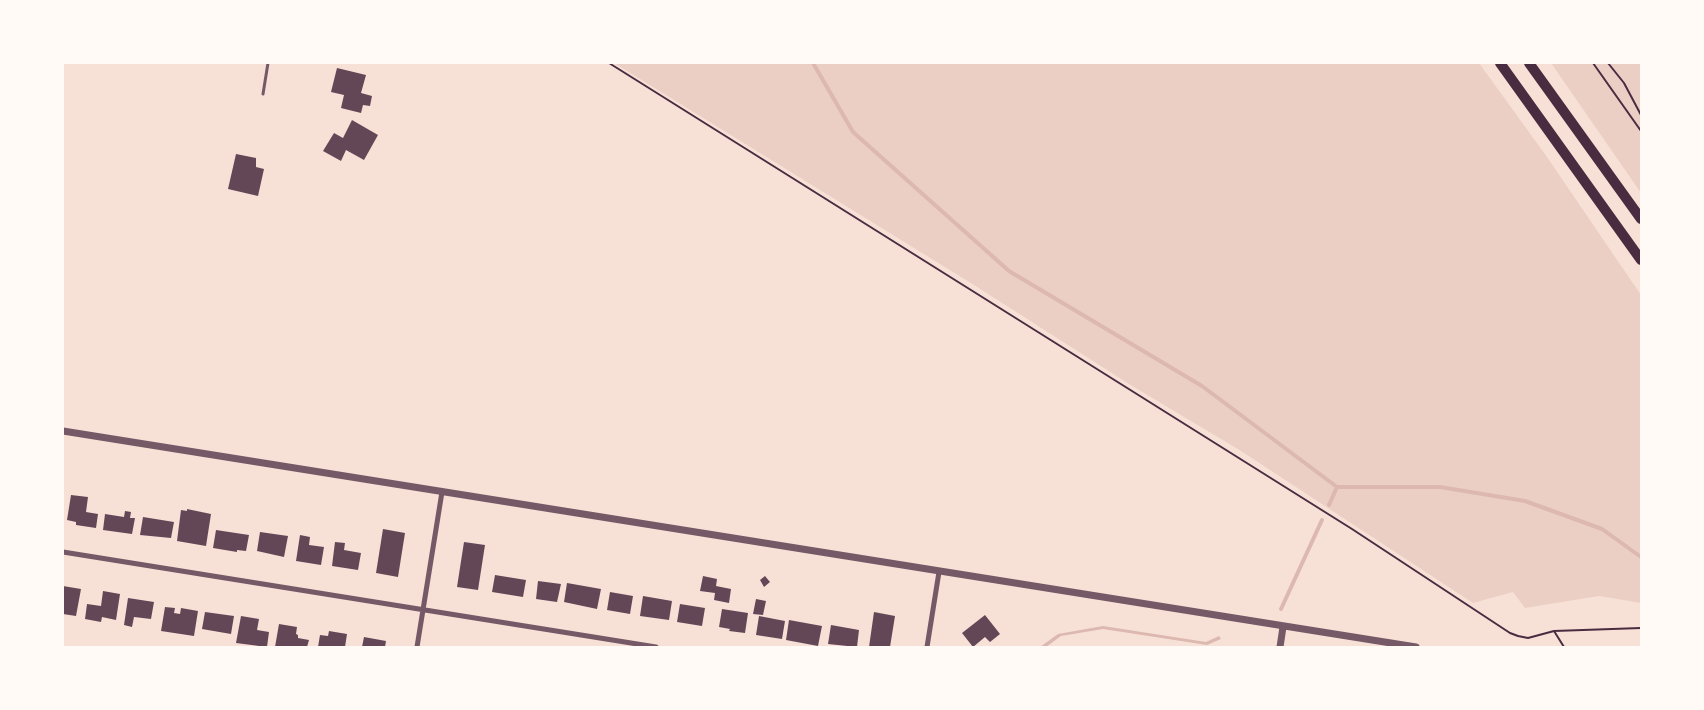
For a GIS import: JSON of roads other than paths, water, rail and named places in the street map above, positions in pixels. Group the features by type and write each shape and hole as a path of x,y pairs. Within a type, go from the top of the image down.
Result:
{"highway":[{"path":"1500,63 1641,260"},
{"path":"1529,63 1641,219"}],"street":[{"path":"63,431 1416,647"},
{"path":"417,647 442,492"},
{"path":"63,552 656,647"},
{"path":"927,647 939,572"},
{"path":"1280,647 1283,627"}],"lane":[{"path":"263,94 268,63"}],"waterway":[{"path":"813,63 853,132 1009,271 1202,386 1337,487 1440,487 1525,501 1602,529 1641,557"},
{"path":"1329,505 1337,487"},
{"path":"1281,609 1322,520"}]}
